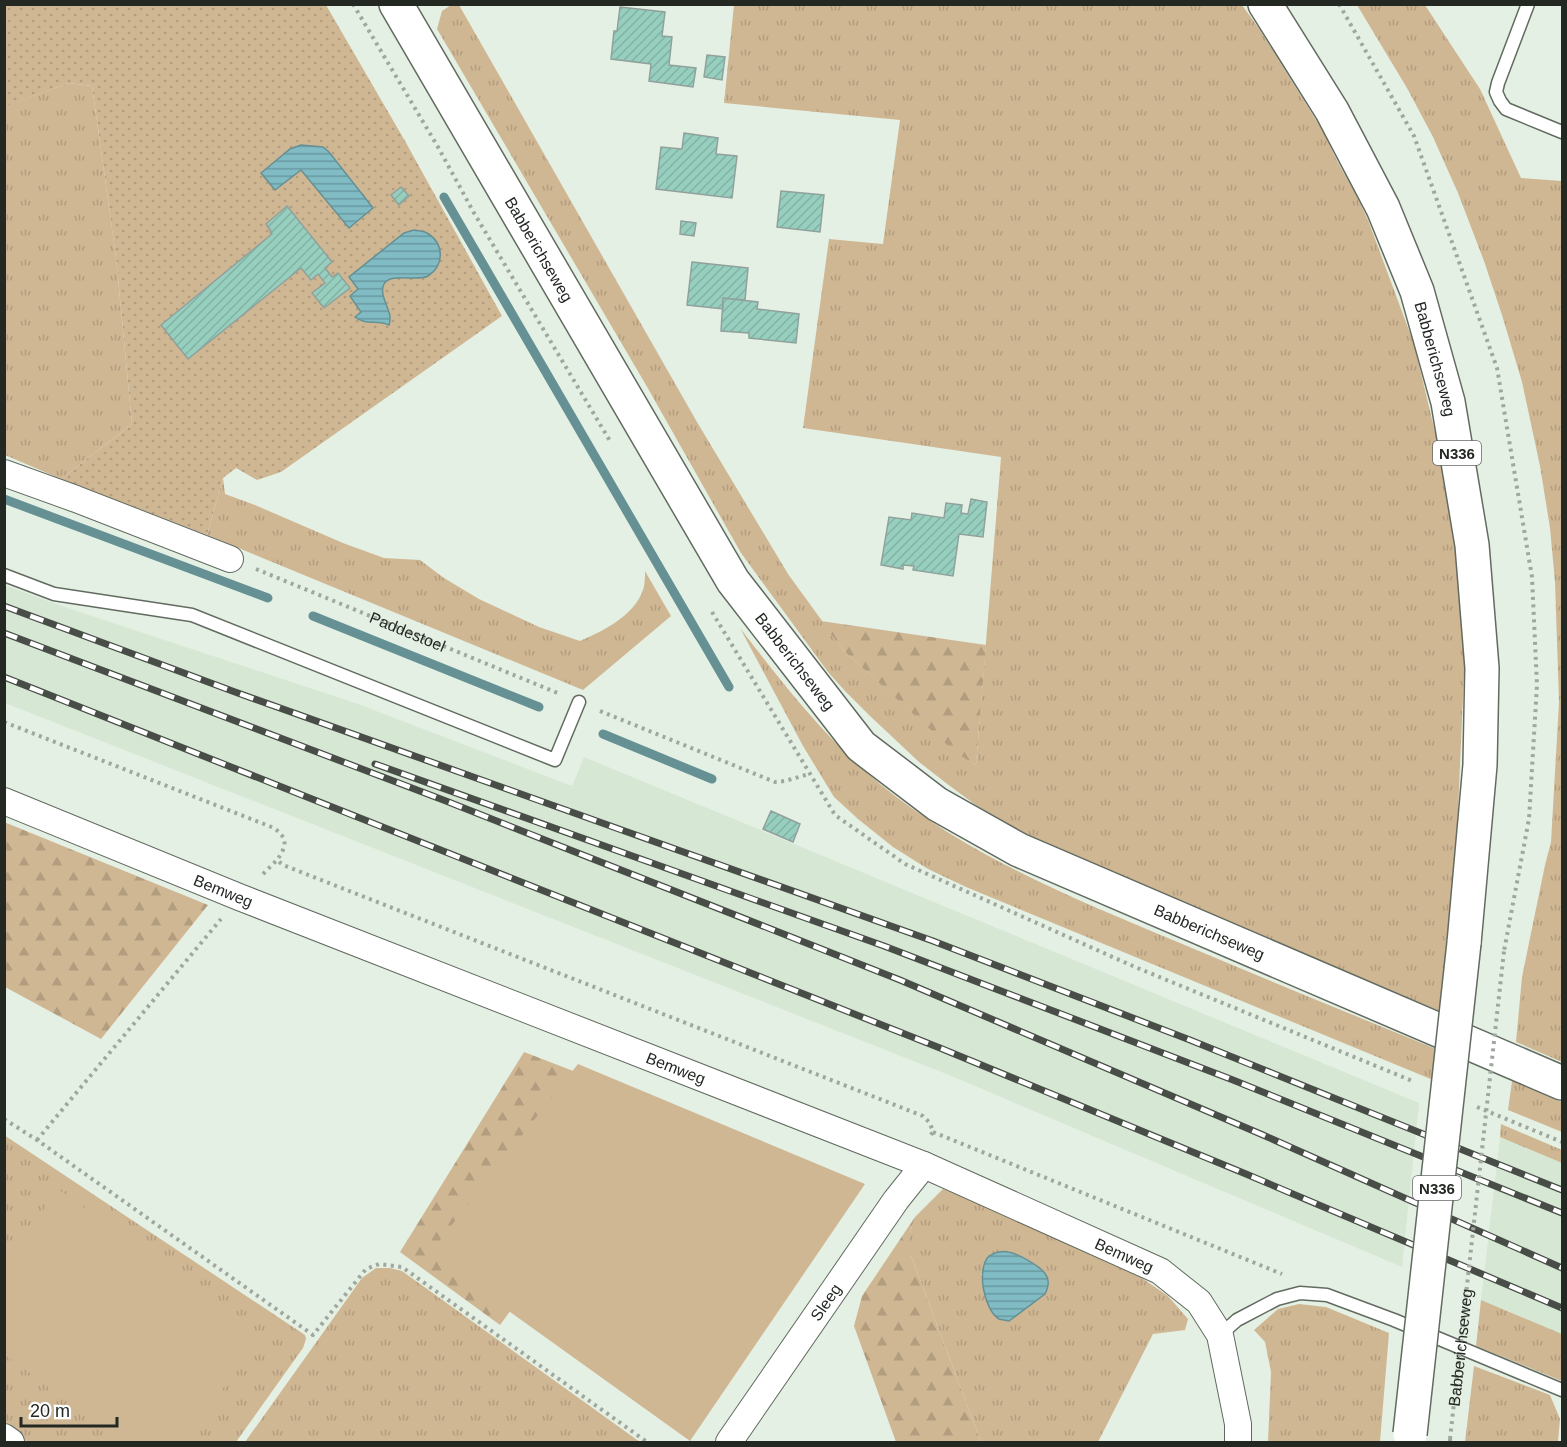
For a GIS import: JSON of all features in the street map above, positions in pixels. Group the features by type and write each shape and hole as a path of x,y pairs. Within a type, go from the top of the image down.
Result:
{"street":[{"name":"Babberichseweg","path":"396,4 733,581 861,746 937,804 1018,850 1563,1083"},
{"name":"Babberichseweg","path":"1265,4 1332,111 1383,208 1417,291 1448,402 1472,545 1482,668 1480,765 1464,943 1409,1438"},
{"path":"4,473 230,559"},
{"name":"Bemweg","path":"4,801 239,897 924,1165 1160,1271 1200,1302 1220,1335 1238,1424 1238,1443"},
{"name":"Sleeg","path":"729,1443 889,1210 924,1165"},
{"path":"4,1437 11,1443"}],"lane":[{"path":"1528,4 1496,92 1506,109 1563,132"},
{"path":"4,575 54,594 192,615 555,760 579,702"},
{"path":"1220,1335 1237,1320 1277,1299 1300,1293 1327,1295 1394,1320 1563,1390"}],"path":[{"name":"Paddestoel","path":"230,559 775,782 809,774 835,815 905,864 1135,967 1423,1085"},
{"path":"4,722 274,828 282,834 284,841 282,853 277,860"},
{"name":"Babberichseweg","path":"1450,1441 1504,951"},
{"path":"1477,1107 1563,1142"},
{"path":"4,1119 313,1335 366,1269 379,1264 402,1267 647,1443"},
{"path":"933,1132 1294,1279 1300,1293"}],"shaded area":[{"path":"4,585 358,704 572,786 584,757 1419,1103 1402,1267 949,1075 5,703"},
{"path":"1500,1137 1562,1163 1562,1334 1481,1300"}],"green space":[{"path":"4,5 326,5 502,316 281,472 257,480 236,468 223,478 207,535 61,479 132,424 116,257 92,86 69,83 5,106"},
{"path":"451,5 459,5 697,422 788,574 844,651 956,752 976,765 1001,457 803,428 829,239 883,244 900,120 724,103 734,5 1242,5 1324,133 1368,220 1414,344 1440,453 1454,528 1465,650 1457,835 1450,927 1440,1011 1127,883 1017,829 977,806 919,762 845,691 828,672 741,553 646,385 437,29 442,11"},
{"path":"1357,5 1425,5 1480,89 1521,178 1562,181 1562,1062 1516,1042 1522,977 1551,842 1559,702 1555,582 1550,528 1540,466 1522,382 1502,315 1458,193 1433,137 1407,88"},
{"path":"69,83 92,86 116,257 132,424 61,479 5,455 4,106"},
{"path":"223,478 225,494 384,558 420,560 479,599 539,627 580,641 617,622 633,608 643,590 645,571 671,616 583,690 207,535"},
{"path":"821,621 986,645 976,765 956,753 844,651"},
{"path":"740,628 789,690 860,767 914,810 949,833 986,855 1063,893 1436,1049 1433,1080 966,887 928,869 893,847 834,797 803,746"},
{"path":"4,822 208,905 101,1039 5,987"},
{"path":"524,1052 734,1133 536,1276 500,1325 400,1252"},
{"path":"578,1064 865,1184 690,1441 429,1254"},
{"path":"1512,1081 1562,1102 1562,1132 1508,1110"},
{"path":"1501,1124 1562,1150 1562,1163 1500,1137"},
{"path":"4,1135 305,1335 303,1348 236,1442 27,1442 5,1424"},
{"path":"58,1189 261,1336 184,1442 125,1442 5,1355 5,1263"},
{"path":"943,1189 1096,1251 1168,1296 1188,1319 1185,1330 1153,1334 1098,1442 981,1442 910,1253 910,1233 915,1217","holes":["989,1256 1028,1260 1042,1271 1048,1281 981,1275"]},
{"path":"915,1217 910,1233 910,1253 981,1442 896,1442 854,1326 862,1296"},
{"path":"376,1268 402,1271 640,1442 245,1442 362,1278"},
{"path":"1481,1300 1562,1334 1562,1381 1476,1346"},
{"path":"1299,1304 1326,1307 1389,1333 1380,1442 1268,1442 1271,1372 1265,1342 1254,1330 1278,1309"},
{"path":"1474,1366 1550,1395 1560,1419 1558,1442 1465,1442"}],"water":[{"path":"301,145 323,147 329,152 373,208 349,228 301,170 275,190 261,173 290,149"},
{"path":"414,230 427,233 437,242 440,260 434,271 423,278 387,280 383,291 390,316 389,325 359,320 355,317 361,312 350,296 358,289 349,277 404,233"},
{"path":"998,1252 1012,1253 1029,1261 1044,1272 1048,1280 1045,1294 1009,1321 999,1319 989,1307 982,1279 985,1262 989,1256"}],"building":[{"path":"620,7 665,12 662,36 672,37 669,65 696,68 693,87 649,81 651,64 611,59 614,31 617,31"},
{"path":"707,55 725,57 722,80 704,77"},
{"path":"684,133 718,138 716,154 737,156 732,198 656,189 661,147 682,149"},
{"path":"401,187 409,196 399,205 391,195"},
{"path":"781,191 824,195 820,232 777,227"},
{"path":"287,206 332,262 325,268 332,277 338,273 350,288 324,308 312,293 325,283 318,274 311,280 301,268 188,359 161,325 272,234 266,224"},
{"path":"681,221 696,223 694,236 680,234"},
{"path":"692,262 748,268 745,300 723,298 723,309 687,305"},
{"path":"723,298 758,302 757,309 799,314 796,343 749,338 749,333 721,331"},
{"path":"971,499 987,502 983,537 959,534 953,576 913,570 914,566 903,565 903,569 881,565 889,517 911,520 912,513 944,518 946,503 962,505 961,513 968,514"},
{"path":"771,811 800,824 793,842 763,829"}],"waterway":[{"path":"444,197 729,687"},
{"path":"4,499 268,598"},
{"path":"313,616 539,707"},
{"path":"603,734 712,779"}],"railway":[{"path":"4,606 235,692 933,941 1190,1040 1562,1190"},
{"path":"4,633 446,801 900,980 1263,1135 1562,1268"},
{"path":"4,677 940,1048 1562,1308"},
{"path":"375,764 884,946 1233,1080 1562,1213"}]}
